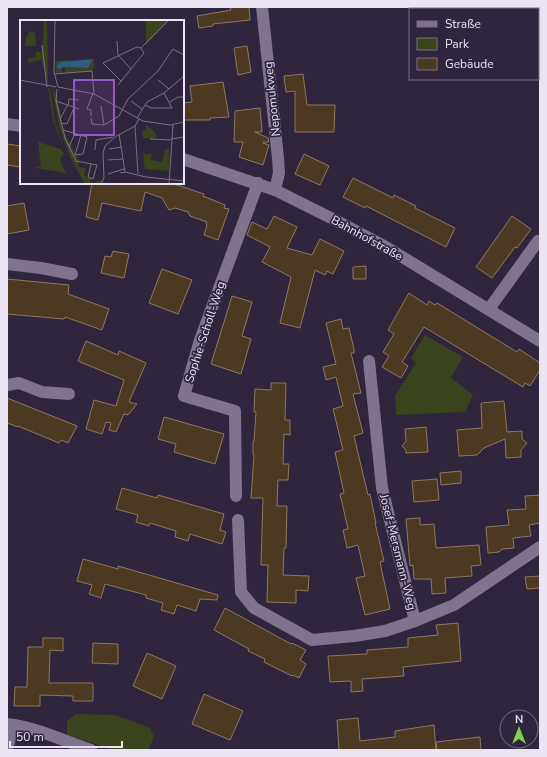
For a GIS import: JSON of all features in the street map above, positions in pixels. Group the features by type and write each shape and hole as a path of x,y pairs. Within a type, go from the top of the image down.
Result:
{"street":[{"name":"Nepomukweg","path":"262,7 278,158 279,173 275,190"},
{"path":"7,124 20,126"},
{"name":"Bahnhofstraße","path":"184,159 275,190 386,247 540,341"},
{"name":"Sophie-Scholl-Weg","path":"236,496 235,411 184,396 200,340 258,184"},
{"path":"489,309 538,241"},
{"path":"7,264 41,268 72,274"},
{"name":"Josef-Mersmann-Weg","path":"369,361 382,488 415,621 454,605 540,547"},
{"path":"7,385 19,383 42,392 69,394"},
{"path":"238,520 241,592 254,608 312,640 385,631 415,621"},
{"path":"7,748 11,724 53,736 91,750"}],"green space":[{"path":"425,335 463,357 451,378 473,395 465,412 396,415 395,396 416,363 411,358"},
{"path":"76,714 115,715 150,728 154,737 148,750 114,750 67,735 67,721"}],"building":[{"path":"230,7 249,7 250,20 213,24 213,26 199,28 197,16 231,10"},
{"path":"247,46 251,72 238,75 234,48"},
{"path":"303,74 307,105 335,105 334,132 295,132 295,91 286,92 284,76"},
{"path":"223,82 229,117 210,118 210,120 184,120 184,103 192,102 190,86"},
{"path":"260,108 262,132 255,132 268,138 269,142 263,142 269,145 263,165 239,157 243,142 234,142 235,111"},
{"path":"7,144 20,146 20,167 7,165"},
{"path":"304,154 329,166 320,185 295,174"},
{"path":"353,178 393,198 394,195 416,206 415,208 455,228 446,247 366,206 365,208 343,197"},
{"path":"92,184 174,184 204,194 203,196 225,205 224,208 229,209 218,240 204,235 207,222 190,216 188,212 175,208 169,210 162,198 145,192 141,211 102,203 98,220 86,217"},
{"path":"24,203 29,230 7,234 7,206"},
{"path":"274,216 297,227 287,248 312,255 320,239 344,251 333,274 327,271 325,275 315,270 300,328 280,323 291,277 262,262 270,247 247,235 252,222 267,229"},
{"path":"512,216 531,229 517,248 515,247 492,278 476,267"},
{"path":"113,251 129,254 124,278 101,273 105,256 111,257"},
{"path":"366,266 366,279 353,279 353,267"},
{"path":"162,269 192,280 178,314 149,303"},
{"path":"7,279 69,285 68,294 109,309 102,330 65,317 64,319 7,314"},
{"path":"409,293 427,305 429,301 435,305 437,303 517,352 519,349 540,363 540,370 530,386 525,383 523,387 424,327 402,362 408,366 401,378 382,367 389,356 383,352 394,334 388,330"},
{"path":"232,296 252,302 242,336 251,339 241,374 211,364"},
{"path":"341,319 343,329 349,328 354,349 354,353 351,353 361,393 353,394 363,433 354,436 368,495 370,494 384,561 380,562 390,609 365,615 356,578 365,576 358,545 347,548 343,530 348,529 340,494 344,493 335,452 343,450 333,409 343,406 336,377 326,380 323,367 336,364 326,323"},
{"path":"86,341 118,355 119,351 146,363 129,402 137,404 128,415 124,414 116,432 109,430 111,423 106,422 102,434 86,429 94,400 116,406 124,380 78,361"},
{"path":"271,383 286,383 285,420 290,420 290,435 284,434 283,464 289,464 288,480 278,480 277,506 287,506 286,548 284,548 283,575 309,576 308,591 296,590 296,603 267,602 268,565 261,565 263,498 251,498 254,455 253,441 256,412 254,412 255,389 271,390"},
{"path":"7,398 77,426 68,443 61,440 59,443 7,423"},
{"path":"504,401 507,432 522,431 522,439 527,443 521,450 521,457 506,458 505,439 484,448 477,455 459,456 457,430 482,428 481,403"},
{"path":"164,417 224,434 215,464 174,452 176,444 158,439"},
{"path":"426,427 428,452 406,453 406,450 402,446 406,441 405,429"},
{"path":"461,471 461,483 441,485 440,473"},
{"path":"437,479 439,500 414,502 412,481"},
{"path":"122,488 157,498 158,495 224,514 220,530 226,532 222,544 190,534 188,541 175,537 176,531 150,523 149,526 136,522 138,515 116,509"},
{"path":"540,495 540,523 529,525 531,536 513,538 514,548 502,549 499,552 488,553 486,527 509,525 507,510 526,509 525,496"},
{"path":"420,518 420,525 434,524 436,548 479,545 481,565 471,566 472,576 445,578 446,593 432,594 431,579 414,579 413,565 410,566 406,519"},
{"path":"83,559 118,569 118,566 218,595 217,600 200,599 196,611 177,605 174,614 161,610 163,603 146,598 146,595 105,584 101,598 89,594 92,585 77,581"},
{"path":"540,576 540,588 527,589 525,577"},
{"path":"225,608 291,644 292,643 306,650 300,660 306,664 299,678 264,662 265,659 248,651 249,649 214,630"},
{"path":"458,623 461,661 403,667 404,676 362,679 363,691 351,692 351,681 330,682 328,656 367,654 367,650 408,647 408,638 438,635 436,625"},
{"path":"43,638 63,638 63,651 50,650 49,683 93,683 93,701 73,701 73,696 40,695 40,706 14,706 15,687 27,687 28,647 43,647"},
{"path":"93,643 118,644 118,664 92,663"},
{"path":"147,653 176,666 162,699 133,686"},
{"path":"204,694 243,711 230,740 192,724"},
{"path":"358,718 360,741 395,737 395,731 434,725 436,750 339,750 337,720"},
{"path":"480,737 481,750 437,750 436,742"}]}
